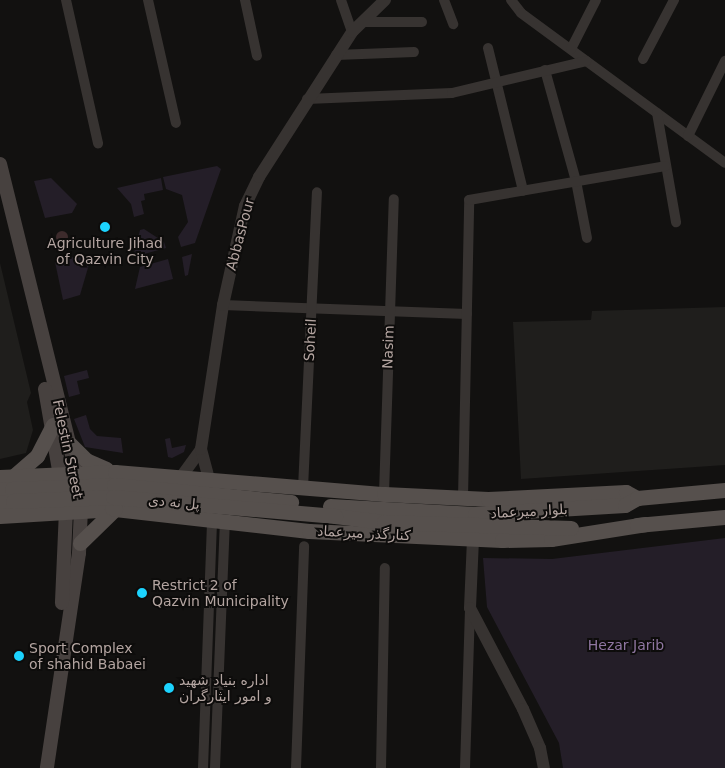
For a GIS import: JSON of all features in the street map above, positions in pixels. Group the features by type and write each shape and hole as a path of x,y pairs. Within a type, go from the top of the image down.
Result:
{"main road":[{"name":"Felestin Street","path":"0,164 68,442 68,473 80,543 47,768"},
{"name":"Felestin Street","path":"0,196 53,425 68,473"},
{"path":"0,516 9,493 37,456 53,425"},
{"path":"68,442 86,460 115,472"},
{"path":"80,543 115,509 99,500 95,493 101,480 115,472"},
{"path":"9,493 68,473 115,472 303,488 462,498 626,492 637,498"},
{"name":"بلوار میرعماد","path":"332,511 475,514 625,505 637,498 725,490"},
{"name":"کنارگذر میرعماد","path":"9,493 73,510 115,509 218,522 473,539 551,539 646,524"},
{"name":"پل نه دی","path":"9,493 113,497 332,511"},
{"name":"Felestin Street","path":"38,768 73,510"},
{"name":"بلوار میرعماد","path":"332,511 384,522 502,527 646,524 725,516"}],"street":[{"path":"66,0 98,143"},
{"path":"148,0 176,123"},
{"path":"245,0 257,56"},
{"path":"341,0 352,32"},
{"name":"AbbasPour","path":"201,449 223,305 245,206 307,99 336,55 352,32 385,0"},
{"path":"444,0 453,24"},
{"path":"571,49 596,0"},
{"path":"643,59 674,0"},
{"path":"513,1 586,61 725,163"},
{"path":"362,22 422,22"},
{"path":"488,48 522,191"},
{"path":"336,55 414,52"},
{"path":"307,99 452,94 586,61"},
{"path":"688,136 725,61"},
{"path":"545,70 576,181 587,238"},
{"path":"657,113 676,222"},
{"path":"462,498 469,200 665,166"},
{"name":"Soheil","path":"303,488 317,192"},
{"name":"Nasim","path":"384,494 394,199"},
{"path":"223,305 467,314"},
{"path":"181,477 201,449"},
{"path":"201,449 209,479"},
{"path":"203,768 210,576 218,522"},
{"path":"215,768 222,576 218,522"},
{"path":"465,768 473,539"},
{"path":"296,768 304,546"},
{"path":"381,768 385,568"},
{"path":"210,576 222,576"},
{"path":"470,608 523,709 540,748 544,768"}],"shaded area":[{"path":"60,231 64,231 68,237 64,243 60,243 56,239 56,235"},
{"path":"0,263 31,393 27,402 33,430 26,453 0,459"},
{"path":"725,307 725,465 521,479 513,322 591,320 592,311"}],"green space":[{"path":"217,166 221,169 195,243 181,247 178,237 188,222 182,195 166,189 163,177"},
{"path":"51,178 77,204 72,213 45,218 34,181"},
{"path":"161,178 163,190 144,194 145,200 141,201 144,214 134,217 131,204 117,188"},
{"path":"144,229 164,242 166,248 133,257 140,230"},
{"path":"192,254 188,275 185,276 182,257"},
{"path":"81,255 90,261 80,295 63,300 55,262"},
{"path":"168,259 173,279 135,289 140,267"},
{"path":"87,370 89,378 77,381 80,394 69,397 64,376"},
{"path":"86,415 90,429 97,436 121,438 123,453 85,447 74,419"},
{"path":"170,438 172,448 186,445 184,452 172,458 168,457 165,439"},
{"name":"Hezar Jarib","path":"725,538 725,768 563,768 559,743 487,607 483,558 552,559"}],"place":[{"name":"Agriculture Jihad of Qazvin City","path":"105,227"},
{"name":"Restrict 2 of Qazvin Municipality","path":"142,593"},
{"name":"Sport Complex of shahid Babaei","path":"19,656"},
{"name":"اداره بنیاد شهید و امور ایثارگران","path":"169,688"}]}
